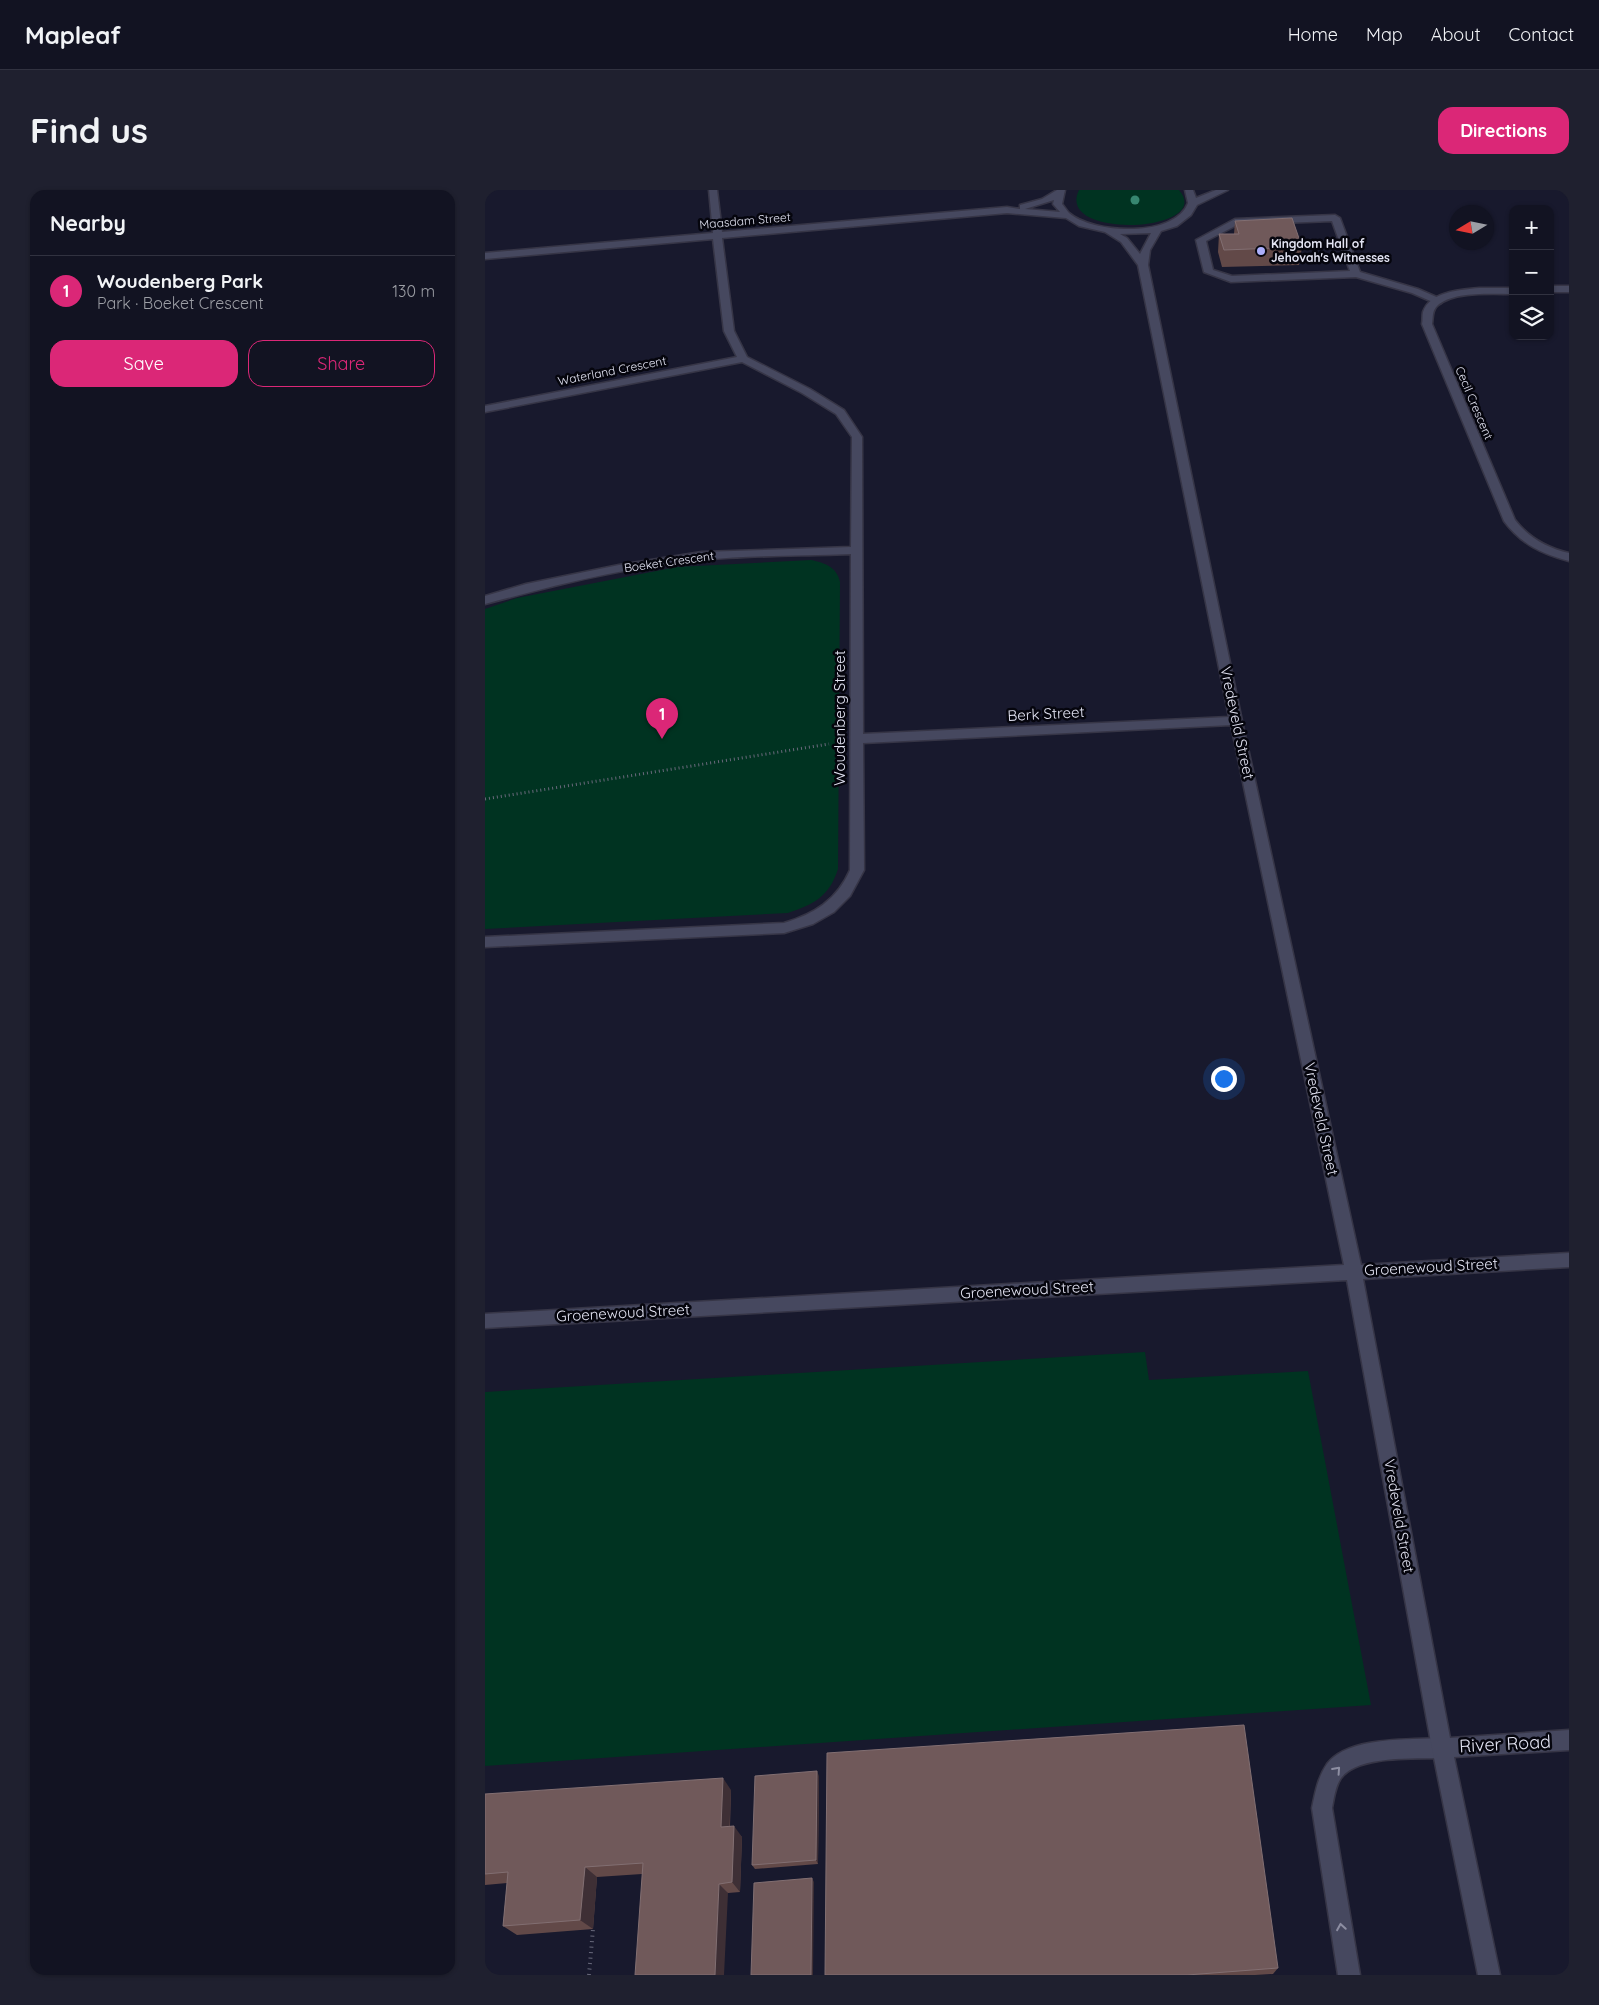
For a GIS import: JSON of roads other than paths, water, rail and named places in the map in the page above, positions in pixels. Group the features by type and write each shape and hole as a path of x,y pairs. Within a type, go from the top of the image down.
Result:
{"street":[{"path":"713,190 729,331 743,359"},
{"path":"1060,192 1059,205 1068,216 1086,226 1109,232 1133,233 1157,230 1175,223 1188,214 1193,203 1189,190"},
{"path":"1193,203 1224,190"},
{"name":"Maasdam Street","path":"485,256 1007,210 1045,201 1060,192"},
{"name":"Maasdam Street","path":"1007,210 1068,216"},
{"path":"1356,274 1335,218 1235,222 1201,240 1209,272 1231,279 1356,274 1438,300 1467,292 1509,290"},
{"name":"Vredeveld Street","path":"1157,230 1145,250 1143,265 1236,722 1354,1272 1441,1748 1489,1975"},
{"name":"Vredeveld Street","path":"1109,232 1123,240 1143,265"},
{"path":"1554,289 1569,289"},
{"name":"Cecil Crescent","path":"1438,300 1429,310 1427,324 1510,521 1520,535 1539,547 1569,557"},
{"name":"Waterland Crescent","path":"485,409 743,359"},
{"name":"Woudenberg Street","path":"485,942 784,928 820,916 845,895 852,883 857,870 857,436 840,412 743,359"},
{"name":"Boeket Crescent","path":"485,600 526,588 693,557 857,550"},
{"name":"Berk Street","path":"857,739 1236,722"},
{"name":"Groenewoud Street","path":"485,1321 1569,1260"},
{"name":"River Road","path":"1349,1975 1322,1808 1324,1789 1333,1773 1345,1760 1361,1753 1569,1740"}],"place":[{"name":"Kingdom Hall of Jehovah's Witnesses","path":"1261,251"},
{"name":"Woudenberg Park","path":"662,739"}]}
